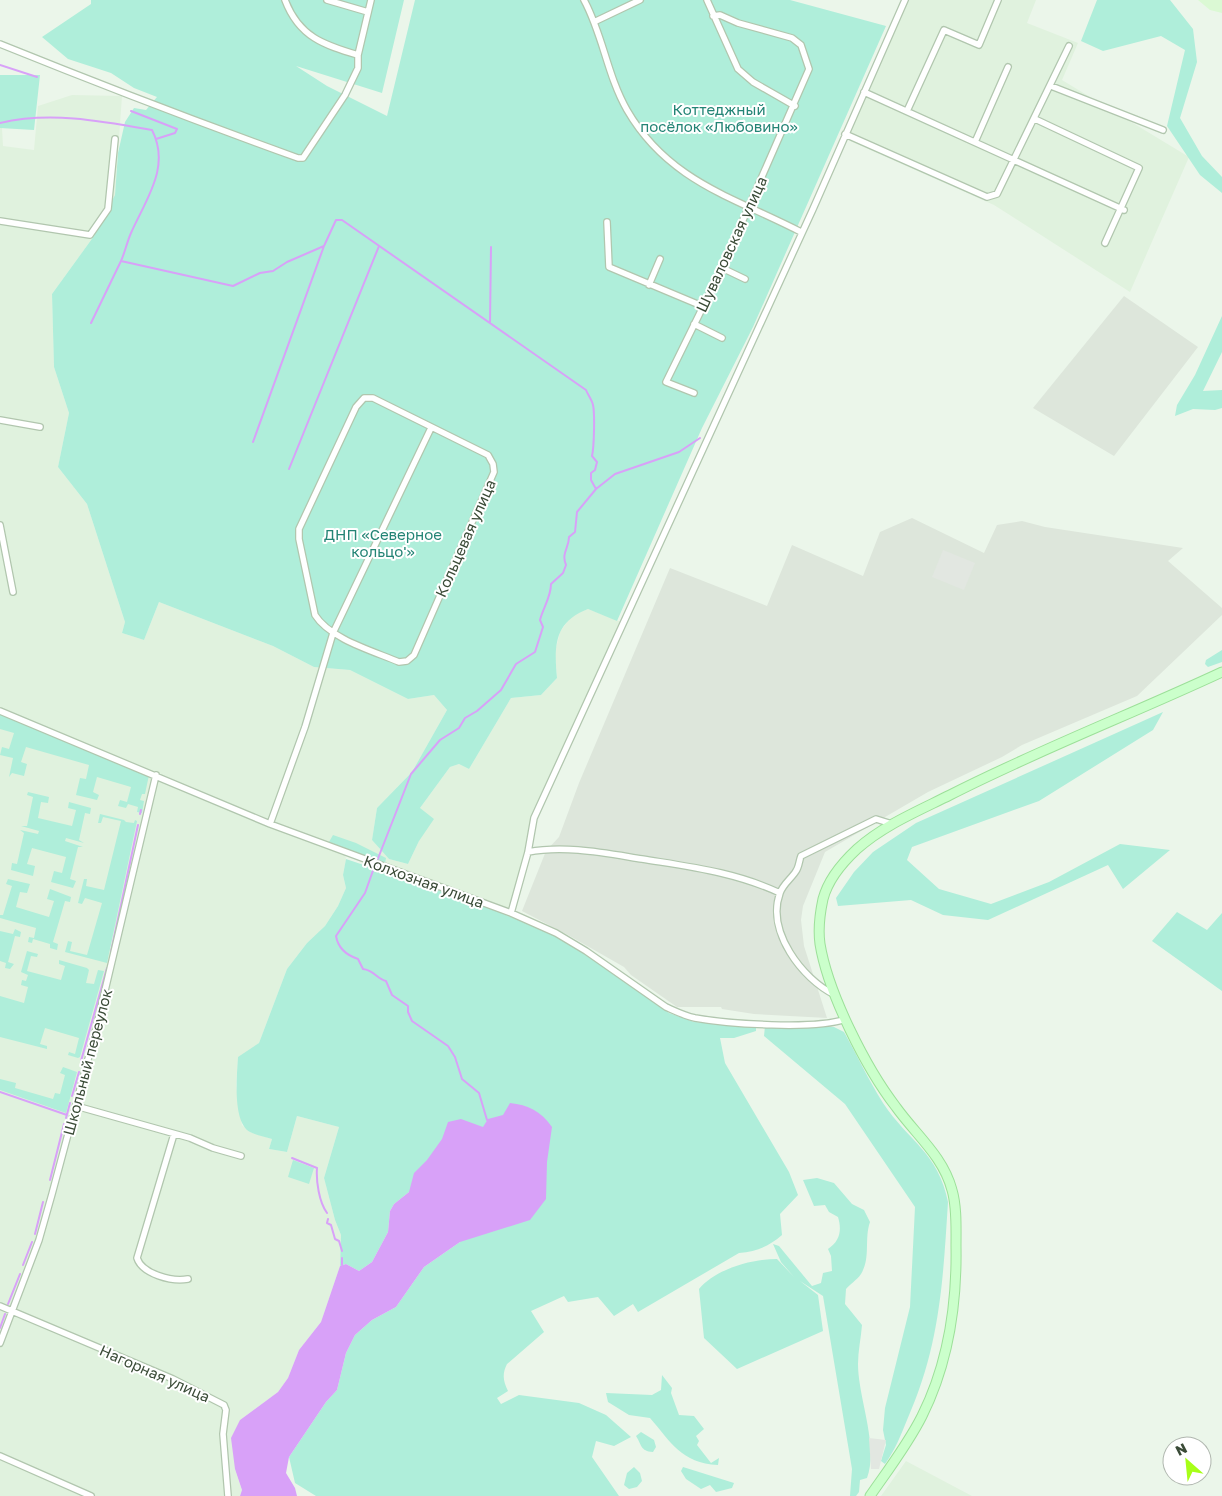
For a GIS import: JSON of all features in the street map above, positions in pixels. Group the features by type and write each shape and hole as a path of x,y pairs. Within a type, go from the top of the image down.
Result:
{"main road":[{"path":"870,1496 913,1433 935,1384 951,1320 956,1277 954,1194 941,1162 894,1105 868,1062 846,1018 820,944 820,920 824,897 833,877 843,862 858,847 892,824 980,780 1222,672"}],"street":[{"path":"285,0 305,32 323,44 358,55"},
{"path":"327,0 368,12"},
{"path":"0,44 96,80 156,106 298,158 303,158 345,95 358,68 358,55 371,0"},
{"path":"584,0 596,21 611,75 626,110 662,153 690,178 747,208 801,232"},
{"path":"596,21 640,0"},
{"path":"707,0 738,69 753,82 795,106"},
{"path":"511,913 528,852 534,818 624,624 905,0"},
{"path":"907,111 944,30 978,44 998,0"},
{"name":"Шуваловская улица","path":"694,394 666,382 722,268 810,69 801,45 792,38 720,16 713,16"},
{"path":"845,134 987,197 997,194 1069,46"},
{"path":"975,142 1008,67"},
{"path":"1051,86 1163,130"},
{"path":"864,92 1122,209"},
{"path":"1035,119 1139,168 1105,243"},
{"path":"0,221 90,236 108,209 116,139"},
{"path":"606,222 609,266 649,285 702,306"},
{"path":"649,285 660,259"},
{"path":"722,268 745,279"},
{"path":"694,324 722,338"},
{"name":"Кольцевая улица","path":"364,398 373,398 488,456 493,464 494,472 414,655 407,661 399,662 333,633 321,624 315,615 299,539 299,528 352,416 364,398"},
{"path":"0,420 40,427"},
{"path":"270,824 305,727 333,633 431,428"},
{"path":"0,525 14,592"},
{"name":"Колхозная улица","path":"0,711 270,824 511,913 556,933 586,951 666,1007 678,1012 695,1018 756,1023 818,1025 846,1018"},
{"name":"Школьный переулок","path":"0,1343 39,1240 76,1106 139,854 156,775"},
{"path":"837,996 816,984 794,958 782,936 777,915 780,893 797,870 801,856 876,820 892,824"},
{"path":"528,852 548,848 596,852 711,870 751,879 780,893"},
{"path":"76,1106 174,1134 241,1156"},
{"path":"174,1134 136,1258 139,1264 146,1270 178,1281 188,1279"},
{"name":"Нагорная улица","path":"0,1306 173,1379 224,1404 226,1410 223,1434 228,1496"},
{"path":"0,1456 92,1496"}],"shaded area":[{"path":"909,0 1036,0 1027,23 1078,43 1062,80 1189,157 1130,292 994,205 850,141 850,131"},
{"path":"1198,0 1222,0 1222,13 1210,10"},
{"path":"72,95 122,96 115,195 94,236 52,294 54,367 69,413 58,467 87,504 125,622 122,633 144,640 159,602 273,646 314,667 350,670 408,699 434,695 447,710 412,772 377,808 372,840 389,859 408,864 419,841 420,808 450,767 459,764 469,769 511,698 541,695 557,678 555,652 560,632 572,615 588,609 624,623 534,818 511,913 345,853 346,859 343,875 346,888 338,906 325,926 307,943 287,969 259,1043 238,1058 236,1085 242,1125 250,1132 272,1139 269,1149 287,1152 297,1116 339,1127 324,1178 341,1235 340,1266 321,1322 299,1350 288,1378 278,1392 240,1420 235,1469 242,1490 240,1496 0,1496 0,128 2,128 3,146 34,150 38,106"},
{"path":"1124,296 1198,347 1114,456 1033,408"},
{"path":"912,518 984,553 997,525 1022,521 1045,527 1183,548 1168,561 1222,608 1222,615 1137,696 1022,745 1002,757 928,792 825,852 803,906 801,920 804,946 827,1018 754,1014 722,1009 721,1007 677,1007 631,975 624,967 522,911 546,851 559,837 579,783 670,568 767,606 792,545 863,576 880,532"},
{"path":"943,550 975,563 964,590 932,577"},
{"path":"510,1103 523,1105 534,1110 552,1127 547,1162 546,1199 530,1220 460,1242 424,1267 396,1307 372,1320 355,1335 346,1353 337,1390 326,1402 289,1457 286,1473 295,1488 297,1496 240,1496 242,1490 235,1469 231,1438 240,1420 278,1392 288,1378 299,1350 321,1322 340,1266 346,1264 359,1271 372,1262 388,1232 390,1211 394,1204 409,1192 414,1173 427,1160 442,1139 448,1122 461,1119 483,1127 488,1119 503,1115"},
{"path":"869,1438 886,1440 879,1469 871,1469"},
{"path":"906,1461 972,1496 881,1496"}],"green space":[{"path":"91,0 404,0 382,93 296,66 327,86 387,116 415,0 790,0 886,26 753,327 702,428 617,621 588,609 568,621 562,628 557,646 557,678 541,695 511,698 469,769 459,764 450,767 420,808 434,819 419,841 408,864 389,859 372,840 377,808 412,772 447,710 434,695 408,699 350,670 314,667 273,646 159,602 144,640 122,633 125,622 87,504 58,467 69,413 54,367 52,294 94,236 115,195 118,153 125,122 134,108 146,110 157,97 134,88 111,73 68,59 42,37 91,4"},
{"path":"1097,0 1170,0 1193,29 1197,62 1180,118 1202,156 1222,177 1222,193 1200,175 1167,126 1185,50 1161,36 1103,51 1081,41"},
{"path":"0,75 40,75 34,130 0,128"},
{"path":"1222,316 1222,352 1203,391 1222,390 1222,408 1215,410 1193,409 1175,416 1177,405 1195,375"},
{"path":"1222,650 1222,662 1208,667 1205,664 1206,660"},
{"path":"1163,712 1153,730 1039,801 912,847 907,860 939,889 991,904 1049,882 1120,844 1170,850 1123,889 1108,865 988,920 943,915 911,900 838,906 836,898 854,872 873,852 916,823"},
{"path":"0,714 149,775 145,794 142,794 140,800 144,801 142,813 137,812 138,807 128,804 126,808 118,806 120,800 127,802 131,787 97,777 93,792 99,795 97,800 76,795 80,778 86,779 89,765 26,747 21,762 27,764 24,776 12,773 9,777 13,758 0,755 2,747 9,749 14,733 0,729"},
{"path":"28,792 49,797 48,803 41,802 38,818 72,826 76,810 68,808 69,802 91,808 90,814 85,813 79,840 84,843 66,838 65,841 83,847 78,847 70,879 76,881 73,888 51,882 54,871 62,873 66,857 32,848 27,864 35,866 33,876 11,870 12,863 17,864 24,833 20,830 38,834 39,831 21,826 27,826 33,797 27,795"},
{"path":"100,814 126,822 134,823 135,820 137,821 107,963 65,952 68,941 72,942 70,951 87,955 102,903 85,898 82,904 78,903 84,879 87,879 86,886 104,890 121,821 103,817 101,823 98,823"},
{"path":"333,835 356,843 386,858 385,864 329,842"},
{"path":"346,859 485,906 553,935 587,955 669,1013 694,1022 756,1026 756,1031 734,1038 720,1038 725,1063 789,1172 798,1195 780,1214 782,1235 762,1248 739,1253 638,1312 633,1304 614,1316 598,1297 568,1302 564,1296 531,1311 544,1332 507,1364 504,1371 504,1381 508,1391 497,1398 501,1404 519,1395 579,1403 606,1415 631,1437 614,1446 596,1441 592,1457 619,1496 316,1496 295,1483 289,1457 326,1402 337,1390 346,1353 355,1335 372,1320 396,1307 424,1267 460,1242 409,1192 394,1204 390,1211 388,1232 372,1262 359,1271 346,1264 340,1266 341,1235 324,1178 339,1127 297,1116 287,1152 269,1149 272,1139 250,1132 244,1127 240,1119 237,1098 238,1057 259,1043 287,969 307,943 325,926 338,906 346,888 343,875"},
{"path":"8,879 30,884 27,893 20,892 16,907 49,917 54,901 47,899 50,889 71,897 70,902 65,901 53,942 58,944 57,950 50,948 50,944 33,939 32,943 28,942 29,937 34,938 36,928 0,918 0,915 3,915 12,886 6,884"},
{"path":"1177,912 1207,930 1222,913 1222,991 1152,941"},
{"path":"15,929 21,932 20,937 15,936 8,962 14,964 10,969 5,968 6,963 0,961 0,931 13,934"},
{"path":"27,951 38,954 37,957 31,956 27,971 61,980 65,966 59,964 59,960 87,968 89,970 86,983 94,984 98,970 104,971 80,1057 78,1058 68,1055 69,1052 75,1054 79,1038 45,1028 40,1044 47,1046 47,1049 0,1037 0,996 24,1003 28,987 21,985 22,980 26,981 28,975 21,972"},
{"path":"765,1026 834,1027 844,1032 883,1103 930,1159 943,1185 948,1202 942,1286 927,1366 898,1442 885,1464 881,1461 886,1445 883,1430 885,1408 910,1307 915,1207 845,1104 764,1036"},
{"path":"63,1067 77,1072 66,1113 0,1090 0,1079 16,1083 15,1088 53,1099 55,1093 60,1094 65,1075 60,1073"},
{"path":"293,1160 314,1168 309,1184 288,1177"},
{"path":"817,1178 834,1183 852,1204 864,1210 870,1222 867,1235 866,1262 859,1276 846,1289 845,1304 862,1325 858,1359 859,1377 871,1451 867,1478 860,1480 859,1492 856,1496 850,1496 852,1469 823,1296 800,1281 818,1295 823,1331 737,1369 704,1338 699,1289 706,1282 735,1266 767,1259 777,1259 794,1277 781,1262 773,1244 779,1246 812,1286 821,1283 823,1273 832,1271 831,1256 828,1249 839,1235 839,1222 838,1217 829,1212 825,1205 814,1206 803,1180"},
{"path":"662,1375 672,1388 671,1393 679,1415 694,1416 704,1429 696,1436 699,1441 697,1445 711,1463 719,1458 718,1465 705,1463 686,1456 671,1443 650,1418 629,1415 608,1402 606,1393 652,1395 661,1390"},
{"path":"641,1432 654,1440 656,1447 653,1452 642,1447 636,1436"},
{"path":"634,1467 640,1473 642,1481 637,1487 629,1489 624,1485 627,1473"},
{"path":"683,1467 734,1483 732,1488 716,1492 710,1485 701,1489 686,1479 681,1471"}],"waterway":[{"path":"0,65 37,77"},
{"path":"131,111 177,129 175,133 156,139"},
{"path":"0,123 19,119 57,118 95,121 152,130 159,157 158,170 121,261"},
{"path":"253,442 324,246 336,220 342,220 586,390 594,409 592,456 597,462 595,470 591,473 591,480 596,489 577,512 575,532 569,537 565,554 566,565 563,573 551,584 550,593 540,620 543,627 535,652 516,664 501,690 477,711 465,718 459,728 440,740 411,774 377,861"},
{"path":"91,323 121,261 233,286 260,273 273,271 287,262 324,246"},
{"path":"289,469 379,246"},
{"path":"490,323 491,247"},
{"path":"596,489 615,474 679,452 700,438"},
{"path":"140,814 141,810"},
{"path":"111,952 138,825"},
{"path":"375,865 365,893 336,936 339,944 346,953 358,959 363,969 386,981 392,995 408,1006 408,1012 412,1021 448,1046 455,1057 462,1079 479,1093 487,1120"},
{"path":"81,1061 107,968"},
{"path":"72,1096 79,1072"},
{"path":"0,1092 67,1115"},
{"path":"66,1118 70,1103"},
{"path":"50,1180 64,1124"},
{"path":"292,1158 317,1168 319,1191 327,1213"},
{"path":"35,1234 43,1202"},
{"path":"328,1219 327,1223 331,1225 335,1239 339,1241 342,1251"},
{"path":"23,1265 32,1242"},
{"path":"342,1258 342,1265"},
{"path":"8,1304 20,1274"},
{"path":"0,1328 5,1314"}],"park label":[{"name":"Коттеджный посёлок «Любовино»","path":"719,118"},
{"name":"ДНП «Северное кольцо'»","path":"383,542"}]}
